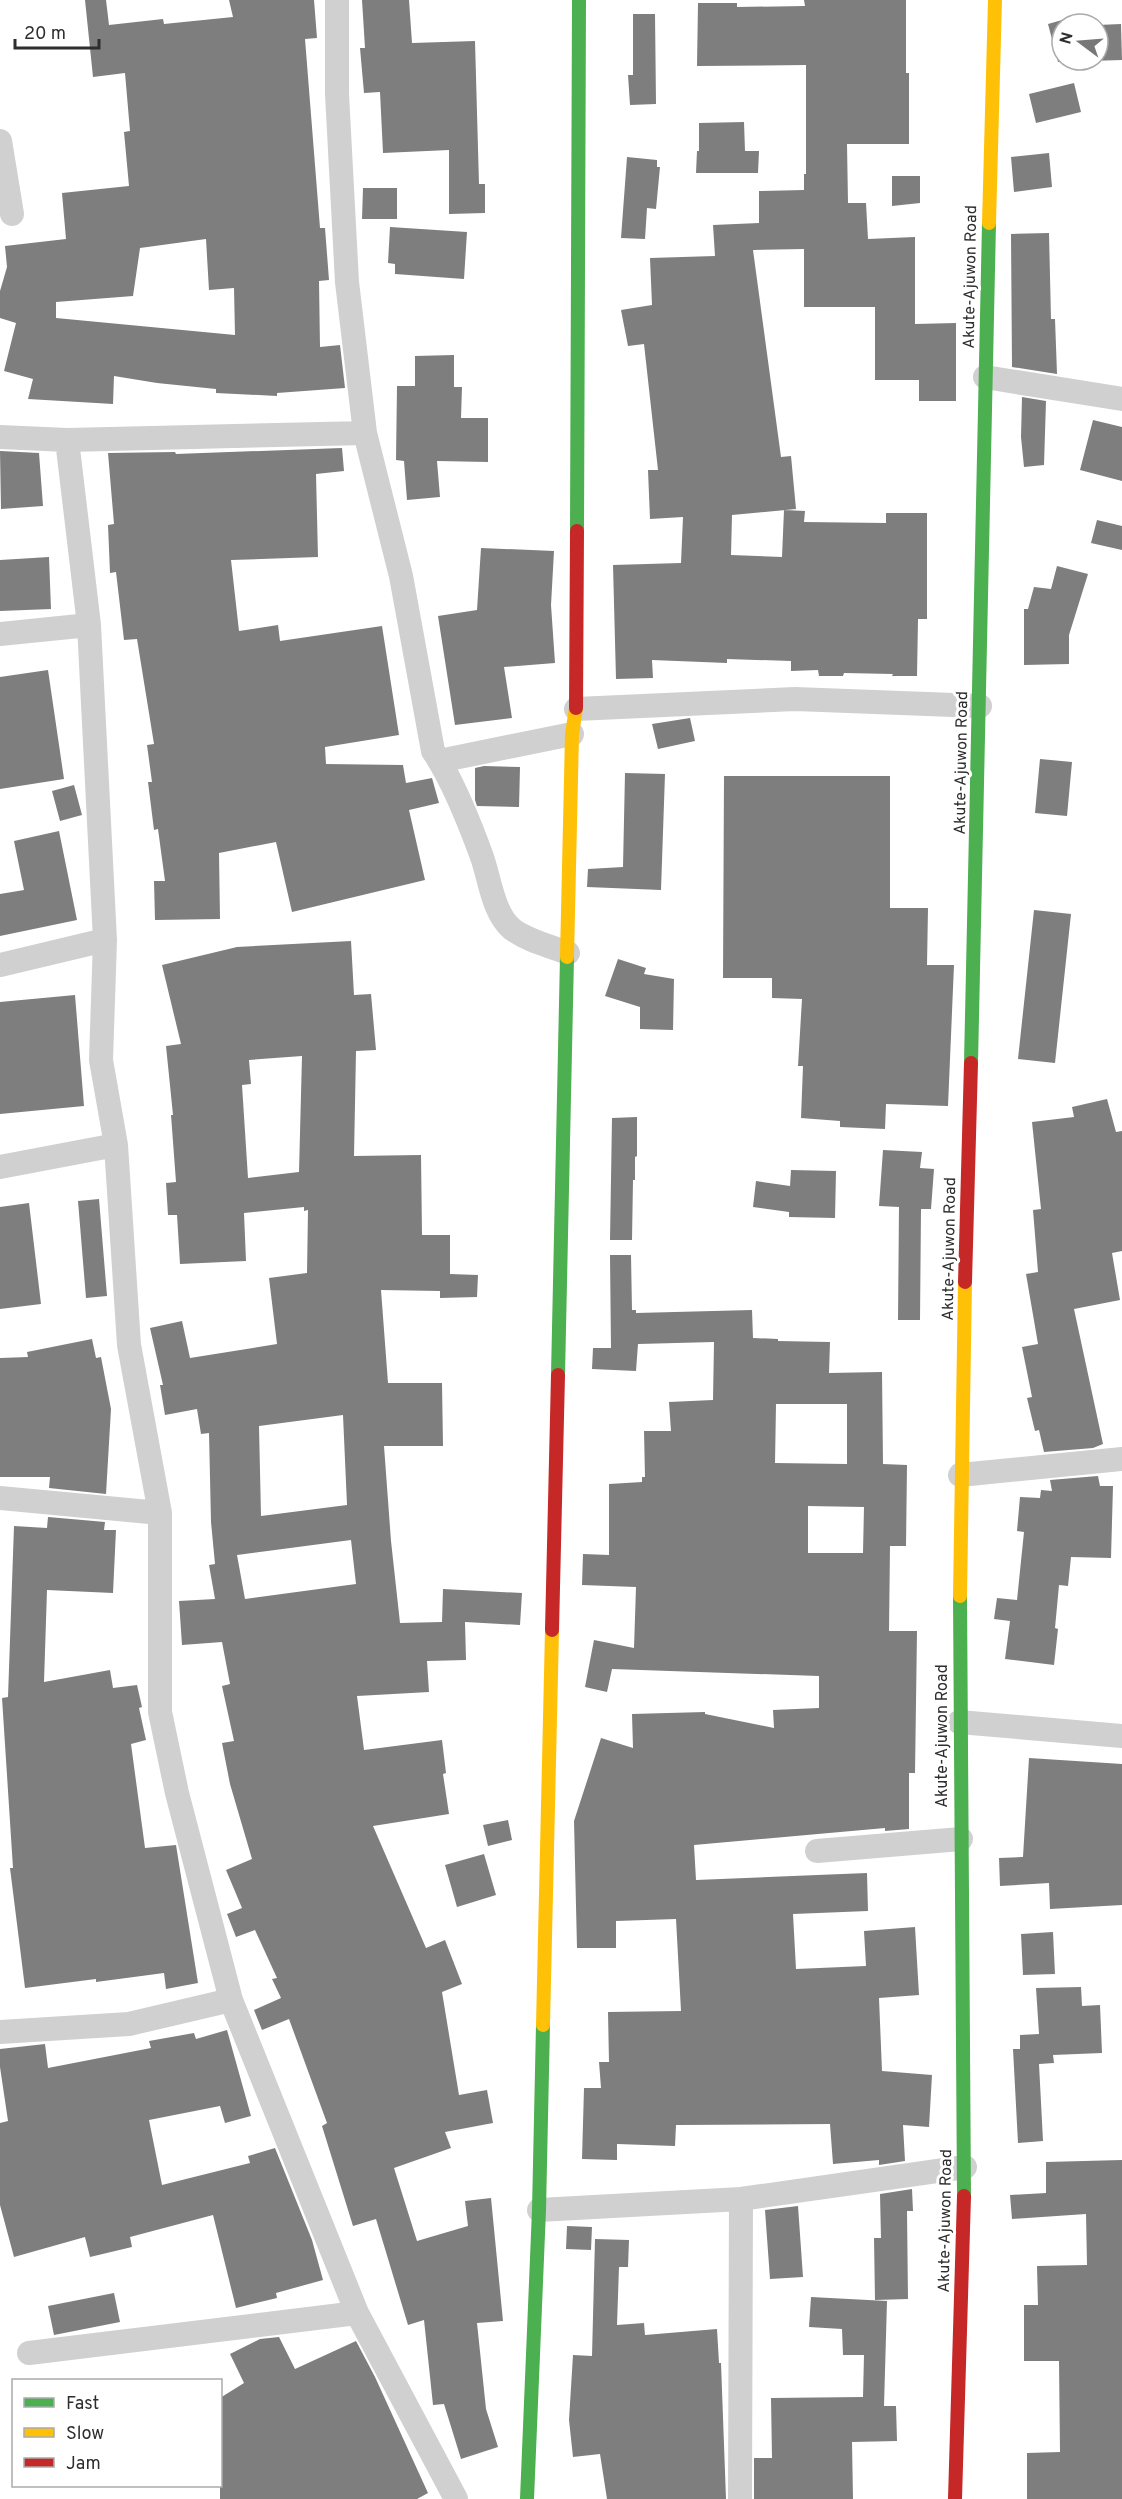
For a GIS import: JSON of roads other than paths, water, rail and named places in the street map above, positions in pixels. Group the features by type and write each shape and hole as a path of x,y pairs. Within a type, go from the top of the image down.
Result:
{"main road":[{"path":"527,2499 539,2210 572,734 576,709 579,0"},
{"name":"Akute-Ajuwon Road","path":"955,2499 965,2167 958,1722 960,1475 995,0"}],"street":[{"path":"337,0 337,94 347,282 365,433 401,576 433,751 442,765 481,855 501,916 512,928 527,938 568,953"},
{"path":"0,141 12,214"},
{"path":"985,377 1122,399"},
{"path":"0,437 67,440 365,433"},
{"path":"67,440 89,625 105,940 101,1060 116,1145 129,1345 160,1513 160,1712 177,1793 231,2000 357,2313 456,2499"},
{"path":"0,634 89,625"},
{"path":"576,709 795,699 980,706"},
{"path":"442,765 449,759 572,734"},
{"path":"0,965 105,940"},
{"path":"0,1167 116,1145"},
{"path":"960,1475 1122,1460"},
{"path":"0,1498 160,1513"},
{"path":"958,1722 1122,1736"},
{"path":"817,1851 961,1839"},
{"path":"0,2032 129,2024 231,2000"},
{"path":"539,2210 741,2199 965,2167"},
{"path":"740,2499 741,2199"},
{"path":"29,2353 357,2313"}]}
